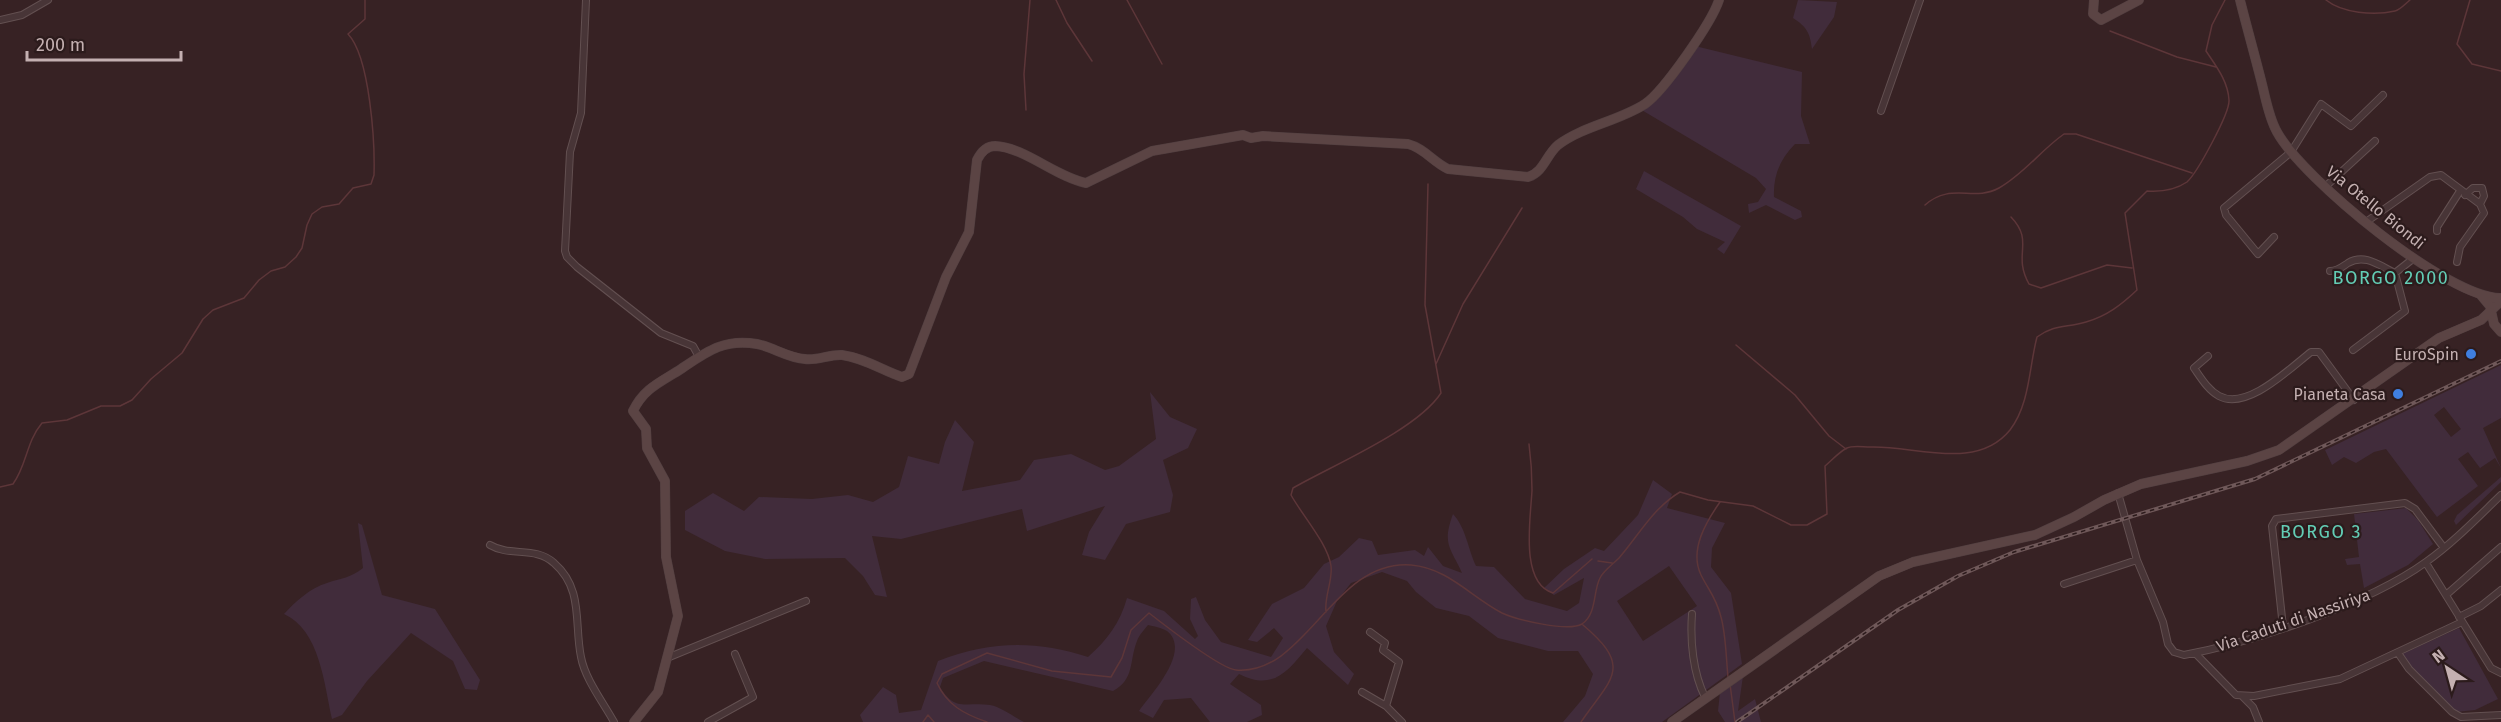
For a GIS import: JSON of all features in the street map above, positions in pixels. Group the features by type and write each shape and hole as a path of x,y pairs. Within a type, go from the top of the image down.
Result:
{"street":[{"path":"0,20 22,15 48,0"},
{"path":"586,0 582,45 581,113 570,152 565,251 567,257 577,267 662,333 693,346 698,355"},
{"path":"634,722 658,692 678,616 666,557 667,489 647,448 646,429 633,411 652,386 681,369 698,355 739,342 758,344 802,359 847,356 879,365 902,377 909,374 946,277 969,232 977,159 983,150 994,146 1008,149 1086,183 1152,151 1238,135 1251,138 1263,136 1408,144 1420,148 1438,165 1448,169 1528,177 1535,175 1559,145 1653,98 1690,49 1719,0"},
{"path":"1881,111 1920,0"},
{"path":"2094,0 2093,14 2100,20 2139,0"},
{"name":"Via Otello Biondi","path":"2240,0 2272,122 2291,152 2325,187 2414,258 2437,274 2480,294 2501,300"},
{"path":"2274,237 2258,254 2226,215 2224,208 2291,152 2321,105 2351,126 2383,95"},
{"path":"2325,187 2374,141"},
{"path":"2366,222 2430,177 2441,175 2480,204 2484,213 2460,247 2457,262"},
{"path":"2437,231 2437,227 2463,193 2474,188 2482,188 2484,196 2480,204"},
{"path":"2330,271 2336,271 2355,259 2365,258 2395,273 2405,311 2353,350"},
{"path":"2395,273 2414,258"},
{"name":"Via Otello Biondi","path":"2480,294 2492,310 2494,324 2501,332"},
{"path":"1672,722 1879,576 1913,562 2035,535 2118,493 2158,479 2247,461 2280,450 2439,338 2487,316 2501,300"},
{"path":"2470,325 2488,327 2501,332"},
{"path":"2208,356 2194,368 2218,395 2237,400 2255,393 2311,352 2319,352 2354,400"},
{"path":"2118,493 2137,560 2170,648 2179,654 2195,653 2236,695 2243,696 2340,679 2398,653 2461,620 2501,590"},
{"name":"Via Caduti di Nassiriya","path":"2195,653 2283,627 2375,592 2426,563 2501,495"},
{"path":"2283,627 2272,526 2276,519 2405,503 2415,509 2444,548"},
{"path":"490,545 500,552 539,554 555,563 570,583 579,612 581,659 614,722"},
{"path":"2446,595 2501,548"},
{"path":"2064,584 2137,560"},
{"path":"2426,563 2491,668 2501,673"},
{"path":"667,658 806,601"},
{"path":"1692,614 1695,665 1698,683 1705,697"},
{"path":"1370,632 1385,644 1383,650 1399,662 1386,706"},
{"path":"2398,653 2409,669 2452,712 2461,717 2501,715"},
{"path":"708,722 753,697 735,654"},
{"path":"1362,692 1386,706 1402,722"},
{"path":"2243,696 2253,707 2259,722"}],"shaded area":[{"path":"1798,0 1837,2 1834,17 1812,49 1807,31 1793,18"},
{"path":"1695,46 1802,72 1801,116 1810,144 1795,144 1785,156 1776,175 1774,197 1801,211 1802,217 1795,220 1766,205 1749,213 1748,204 1758,202 1766,189 1756,178 1640,109"},
{"path":"1644,171 1741,226 1724,254 1717,249 1725,242 1697,229 1683,217 1636,189"},
{"path":"2501,365 2501,418 2483,428 2501,468 2495,458 2480,468 2468,452 2458,459 2478,486 2437,517 2386,449 2374,452 2356,463 2344,457 2332,465 2325,450","holes":["2444,407 2461,429 2451,437 2434,415"]},
{"path":"1150,392 1170,417 1197,429 1188,448 1163,460 1173,495 1170,512 1126,524 1105,560 1082,555 1089,532 1105,506 1027,531 1022,509 901,539 872,536 887,597 875,595 863,576 845,558 765,559 725,551 685,530 685,511 713,493 744,511 759,497 812,499 848,495 873,502 899,487 908,456 939,464 945,442 955,420 974,442 962,491 1020,480 1034,460 1071,454 1105,470 1119,466 1156,439"},
{"path":"2501,477 2501,482 2456,525 2454,521 2457,515"},
{"path":"1653,480 1672,494 1667,508 1725,523 1712,548 1711,567 1731,593 1742,664 1662,722 1563,722 1585,696 1593,674 1578,651 1548,651 1498,638 1469,616 1436,608 1416,592 1407,581 1382,572 1351,583 1337,601 1326,626 1334,652 1354,674 1348,685 1307,648 1293,665 1270,680 1251,679 1239,674 1230,684 1261,705 1262,715 1247,722 1210,722 1191,698 1164,700 1153,718 1139,711 1167,672 1175,650 1173,639 1167,631 1148,625 1137,641 1125,681 1113,691 984,661 943,678 940,687 945,695 956,703 994,706 1024,722 863,722 860,715 883,687 896,695 899,713 921,710 938,661 957,654 994,646 1013,645 1069,651 1088,657 1112,630 1127,598 1164,611 1195,639 1198,636 1190,619 1191,599 1196,597 1205,620 1221,642 1271,657 1283,638 1274,628 1257,642 1248,640 1272,604 1304,588 1324,564 1339,557 1359,538 1372,541 1378,555 1415,550 1424,556 1428,547 1443,566 1462,573 1448,539 1453,514 1464,532 1476,566 1494,567 1525,599 1567,611 1579,603 1584,578 1554,595 1544,588 1564,569 1595,548 1604,551 1638,515","holes":["1669,566 1697,606 1643,641 1617,601"]},
{"path":"2406,508 2418,520 2433,544 2408,565 2364,588 2360,564 2347,565 2345,559 2359,557 2354,514"},
{"path":"358,523 362,525 382,595 435,609 480,680 477,690 465,689 453,661 411,633 367,681 342,715 332,719 323,675 313,645 306,632 284,614 315,588 350,576 363,568"},
{"path":"2459,628 2498,699 2475,710 2456,712 2413,671 2402,654"},
{"path":"1743,676 1738,711 1755,699 1761,722 1725,722 1718,711 1720,692"}],"waterway":[{"path":"0,487 13,484 18,477 33,438 42,423 67,420 101,406 120,406 132,400 151,379 182,353 203,319 213,310 244,298 259,280 271,271 285,267 296,257 302,248 312,214 322,207 339,204 353,188 371,184 374,175 374,161 370,101 361,61 348,34 365,19 365,0"},
{"path":"1026,110 1024,74 1030,0"},
{"path":"1056,0 1067,23 1092,61"},
{"path":"1127,0 1162,64"},
{"path":"987,722 957,708 941,691 937,683 942,674 987,653 1052,671 1111,677 1122,658 1131,630 1149,613 1192,645 1229,668 1236,670 1260,667 1282,655 1302,638 1340,597 1361,580 1384,568 1411,565 1424,567 1448,577 1509,616 1542,624 1575,626 1587,620 1603,573 1619,558 1654,514 1670,498 1680,492 1708,500 1753,506 1791,525 1807,525 1827,514 1825,466 1847,448 1887,447 1944,454 1980,450 1996,443 2010,430 2022,409 2037,337 2055,328 2101,317 2137,290 2125,213 2147,191 2168,190 2187,182 2212,142 2228,107 2226,86 2206,51 2212,25 2225,0"},
{"path":"2326,0 2349,11 2378,13 2397,10 2410,0"},
{"path":"2470,0 2457,44 2472,64 2501,71"},
{"path":"2110,31 2177,57 2216,67"},
{"path":"1925,205 1944,195 1989,192 1999,188 2064,134 2076,134 2192,173"},
{"path":"1326,612 1331,577 1329,557 1291,495 1293,488 1394,433 1429,407 1441,393 1425,305 1428,184"},
{"path":"1436,364 1463,304 1522,208"},
{"path":"2011,217 2022,234 2022,264 2029,284 2041,288 2107,265 2132,268"},
{"path":"1736,345 1795,395 1829,436 1846,449"},
{"path":"1529,444 1532,490 1529,548 1535,576 1542,587 1553,593 1592,559"},
{"path":"1720,502 1705,527 1697,556 1701,575 1715,599 1721,617 1728,677"},
{"path":"1598,561 1612,563"},
{"path":"1581,722 1608,683 1613,663 1599,640 1583,625"},
{"path":"1730,684 1735,722"},
{"path":"923,722 928,715 934,722"}],"railway":[{"path":"1737,722 1898,610 1958,576 2014,552 2255,479 2501,361"}],"place":[{"name":"EuroSpin","path":"2471,354"},
{"name":"Pianeta Casa","path":"2398,394"}],"district":[{"name":"BORGO 2000","path":"2391,278"},
{"name":"BORGO 3","path":"2321,532"}]}
